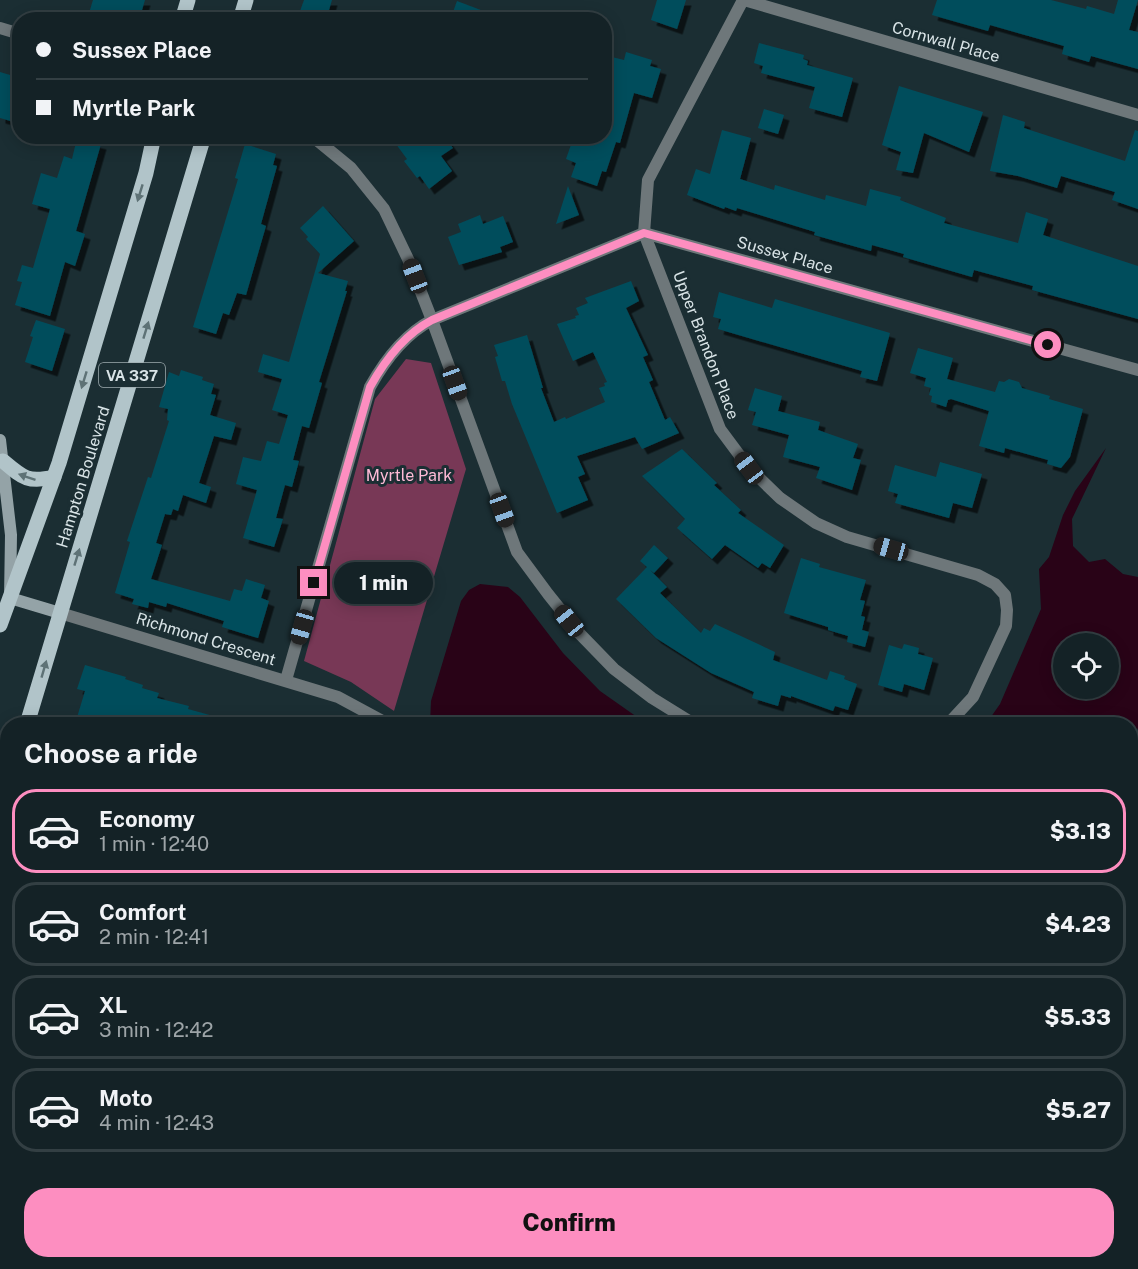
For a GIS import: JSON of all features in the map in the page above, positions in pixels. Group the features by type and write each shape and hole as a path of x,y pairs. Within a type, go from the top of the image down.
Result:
{"main road":[{"name":"Hampton Boulevard","path":"0,625 5,597 54,477 146,173 152,144"},
{"name":"Hampton Boulevard","path":"29,717 202,144"},
{"path":"0,440 11,536 5,597"},
{"path":"3,461 19,475 29,480 54,477"},
{"name":"Richmond Crescent","path":"5,597 60,613"}],"street":[{"name":"Cornwall Place","path":"743,0 1138,115"},
{"name":"Upper Brandon Place","path":"743,0 648,180 644,233 720,429 749,468 780,498 816,523 847,537 978,575 994,584 1005,595 1006,626 973,697 954,717"},
{"path":"322,144 351,168 384,209 408,259 517,552 580,634 614,669 652,698 683,717"},
{"path":"286,680 370,387 381,368 418,327 644,233"},
{"name":"Sussex Place","path":"644,233 1138,370"},
{"name":"Richmond Crescent","path":"60,613 338,697 375,717"}],"green space":[{"name":"Myrtle Park","path":"406,359 431,363 466,469 394,711 351,682 304,661 375,399"}],"shaded area":[{"path":"1106,448 1072,519 1073,546 1089,562 1105,559 1123,574 1138,577 1138,717 991,717 1000,704 1041,609 1039,569 1049,557 1063,515 1075,491"},
{"path":"480,584 508,587 520,597 563,653 600,691 637,717 430,717 431,701 461,601 469,590"}],"building":[{"path":"93,0 145,0 141,12 89,12"},
{"path":"304,0 332,0 328,12 300,12"},
{"path":"657,0 686,0 677,29 651,20"},
{"path":"937,0 1051,0 1086,9 1087,6 1114,14 1118,0 1138,0 1129,30 1138,32 1138,69 1091,56 1089,62 1062,54 1064,46 990,25 988,31 932,15"},
{"path":"457,1 486,12 453,12"},
{"path":"759,43 804,55 803,59 808,61 807,65 853,78 842,117 809,108 815,87 761,73 763,66 754,63"},
{"path":"626,52 652,60 650,66 661,69 652,98 634,93 620,143 616,142 606,172 602,171 597,186 571,177 576,163 566,159 571,144 612,144 612,57 624,60"},
{"path":"0,72 12,76 12,121 0,118"},
{"path":"899,86 983,112 969,152 924,133 913,173 896,170 901,152 882,145"},
{"path":"764,109 784,115 778,134 758,128"},
{"path":"1003,115 1025,122 1024,128 1125,161 1135,130 1138,131 1138,209 1112,200 1115,192 1061,176 1057,188 1018,176 990,171"},
{"path":"722,130 751,138 740,179 774,190 775,185 825,200 826,195 866,206 870,189 901,197 900,200 946,218 944,223 1018,243 1026,212 1048,219 1043,235 1138,266 1138,319 1032,290 1033,286 974,270 972,277 903,257 904,254 872,245 871,251 814,235 815,232 737,208 736,211 725,207 724,209 687,195 696,169 710,174"},
{"path":"76,144 101,144 76,231 85,234 75,266 65,262 50,316 15,305 22,282 17,281 22,265 33,268 50,209 32,204 41,173 57,178 64,156 72,159"},
{"path":"245,144 276,154 273,165 277,166 261,224 266,226 246,295 237,293 229,315 223,313 216,334 193,327 238,179 235,178"},
{"path":"396,144 450,144 453,148 441,156 452,171 429,189 420,176 417,178 404,161 407,159"},
{"path":"568,186 579,215 556,224"},
{"path":"323,206 354,241 318,273 348,281 345,291 347,291 319,382 322,383 309,428 302,426 293,460 299,461 292,487 285,485 276,518 283,519 274,547 243,538 257,490 236,484 243,457 261,461 267,441 279,444 288,415 272,410 282,379 258,372 263,354 289,362 320,254 306,239 308,237 300,228"},
{"path":"480,215 483,224 503,216 513,242 500,247 502,252 459,265 448,237 461,232 458,224"},
{"path":"631,281 639,301 626,308 648,355 643,357 653,380 649,382 665,420 670,417 679,433 642,449 635,437 577,456 585,474 578,477 588,500 557,513 512,404 505,381 502,381 494,345 527,335 543,388 541,388 554,422 605,402 599,388 605,386 604,383 607,382 593,352 573,361 557,324 576,318 575,316 579,315 576,308 588,303 585,298"},
{"path":"719,292 772,308 775,299 890,333 877,381 860,377 862,371 718,329 721,319 713,317"},
{"path":"36,320 65,329 52,371 25,362"},
{"path":"918,348 953,358 947,379 995,392 999,381 1004,382 1009,379 1019,382 1022,388 1050,396 1049,399 1083,409 1070,457 1061,468 1047,464 1048,460 1005,448 1004,453 979,446 989,411 951,399 948,400 946,407 931,402 932,396 929,395 931,388 924,386 926,378 910,373"},
{"path":"181,370 203,377 202,380 214,384 211,394 216,395 210,415 236,423 231,440 214,436 199,483 211,487 206,503 183,495 178,511 173,509 171,515 165,514 156,543 162,545 151,579 230,601 234,589 242,591 246,579 265,585 261,598 269,601 258,638 222,627 224,621 167,603 166,607 149,602 148,608 132,604 134,599 115,593 130,542 127,541 148,477 151,478 169,421 167,420 168,409 159,407 169,372 179,376"},
{"path":"755,388 782,396 778,411 820,422 818,430 858,444 853,458 861,460 852,490 816,478 820,467 783,457 789,435 752,425 756,412 748,410"},
{"path":"682,449 717,483 714,485 741,510 738,513 784,545 770,568 762,563 758,568 725,545 712,559 677,528 685,519 642,476"},
{"path":"940,462 982,474 972,508 953,503 949,518 895,503 898,494 888,491 895,465 936,477"},
{"path":"654,545 668,558 654,573 650,570 667,587 660,593 701,633 704,628 710,631 715,624 775,652 773,660 827,680 830,671 845,676 844,679 857,684 848,710 835,706 833,711 791,696 791,698 781,695 778,706 752,698 754,692 711,673 656,638 616,599 647,567 640,561"},
{"path":"801,558 820,564 819,567 866,580 860,600 865,601 861,616 865,617 862,630 869,632 865,647 847,642 848,636 828,630 828,627 784,613"},
{"path":"904,644 919,648 918,654 933,658 924,690 904,684 902,692 878,685 889,645 902,649"},
{"path":"85,665 126,677 125,679 143,685 142,688 159,693 157,698 189,706 188,709 217,717 77,717 85,691 77,689"}],"route":[{"path":"314,583 370,387 381,368 400,345 418,327 432,320 644,233 1048,345"}]}
